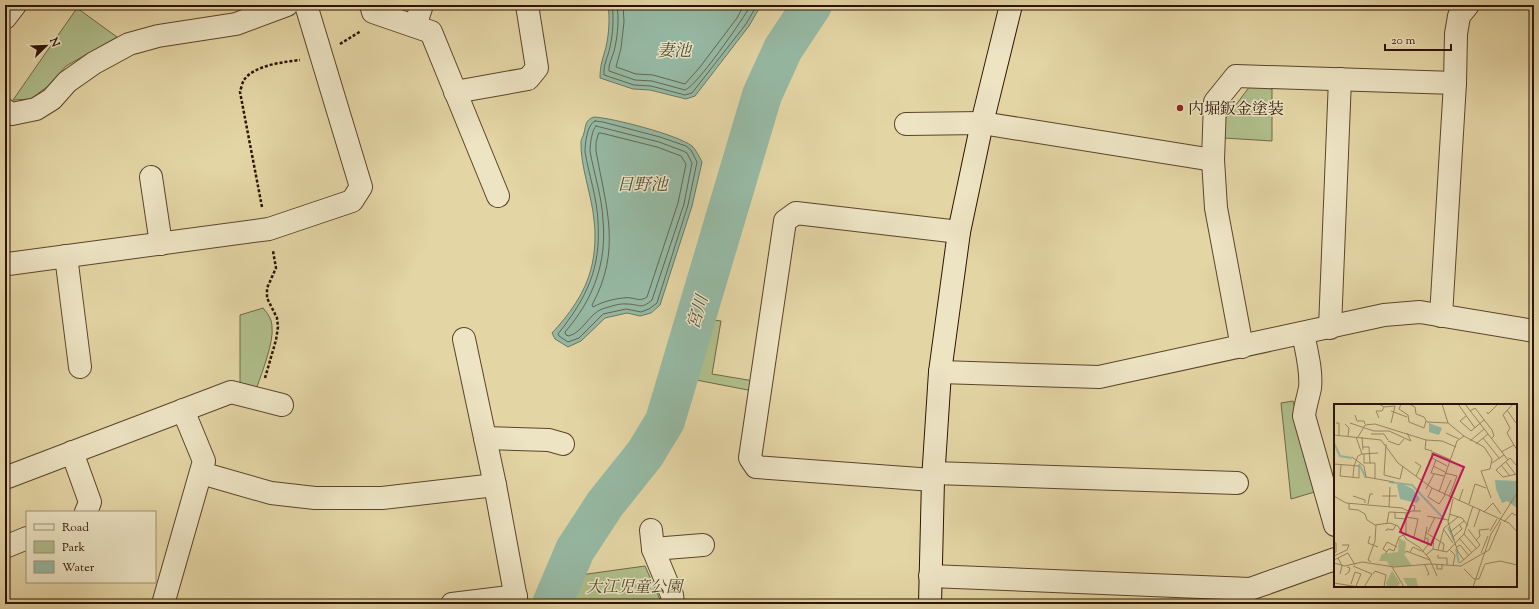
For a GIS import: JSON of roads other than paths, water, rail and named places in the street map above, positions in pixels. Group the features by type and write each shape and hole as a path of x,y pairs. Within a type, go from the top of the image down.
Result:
{"street":[{"path":"5,110 12,114 36,109 52,100 67,82 94,63 129,44 158,36 236,24 261,10 287,5"},
{"path":"8,264 269,229 352,201 361,187 306,5"},
{"path":"415,26 422,5"},
{"path":"456,92 528,79 538,68 527,5"},
{"path":"930,604 933,477 940,372 959,232 982,123 1011,5"},
{"path":"1441,316 1455,83 1456,34 1459,16 1468,5"},
{"path":"372,8 431,32 498,196"},
{"path":"1242,347 1216,208 1213,160 1215,102 1236,76 1455,83"},
{"path":"1330,328 1340,79"},
{"path":"906,124 982,123 1213,160"},
{"path":"151,176 161,244"},
{"path":"959,232 796,213 785,221 750,458 756,467 933,477 1237,483"},
{"path":"66,256 80,367"},
{"path":"940,372 1099,378 1384,315 1420,312 1534,331"},
{"path":"1303,333 1308,360 1310,388 1305,404 1304,416 1334,521"},
{"path":"452,604 516,600 495,485 464,339"},
{"path":"5,478 231,392 282,405"},
{"path":"163,604 204,461 183,410"},
{"path":"485,438 549,440 562,444"},
{"path":"72,452 90,502 86,511"},
{"path":"201,473 272,493 315,498 382,498 495,485"},
{"path":"5,547 26,538"},
{"path":"673,604 672,594 652,540 703,545"},
{"path":"930,576 1250,589 1334,559"}],"water":[{"name":"妻池","path":"608,5 761,5 749,26 695,96 686,99 650,90 633,89 600,78 608,31"},
{"name":"日野池","path":"594,117 660,132 685,142 692,146 702,162 692,206 660,305 651,313 640,316 627,313 605,318 581,341 568,347 555,339 552,333 581,295 592,263 595,244 595,226 582,161 581,140 586,123"}],"waterway":[{"name":"宮川","path":"552,604 575,550 605,504 645,454 665,421 762,95 783,49 812,5"}],"place":[{"name":"内堀鈑金塗装","path":"1180,108"}],"park label":[{"name":"大江児童公園","path":"634,586"}]}
